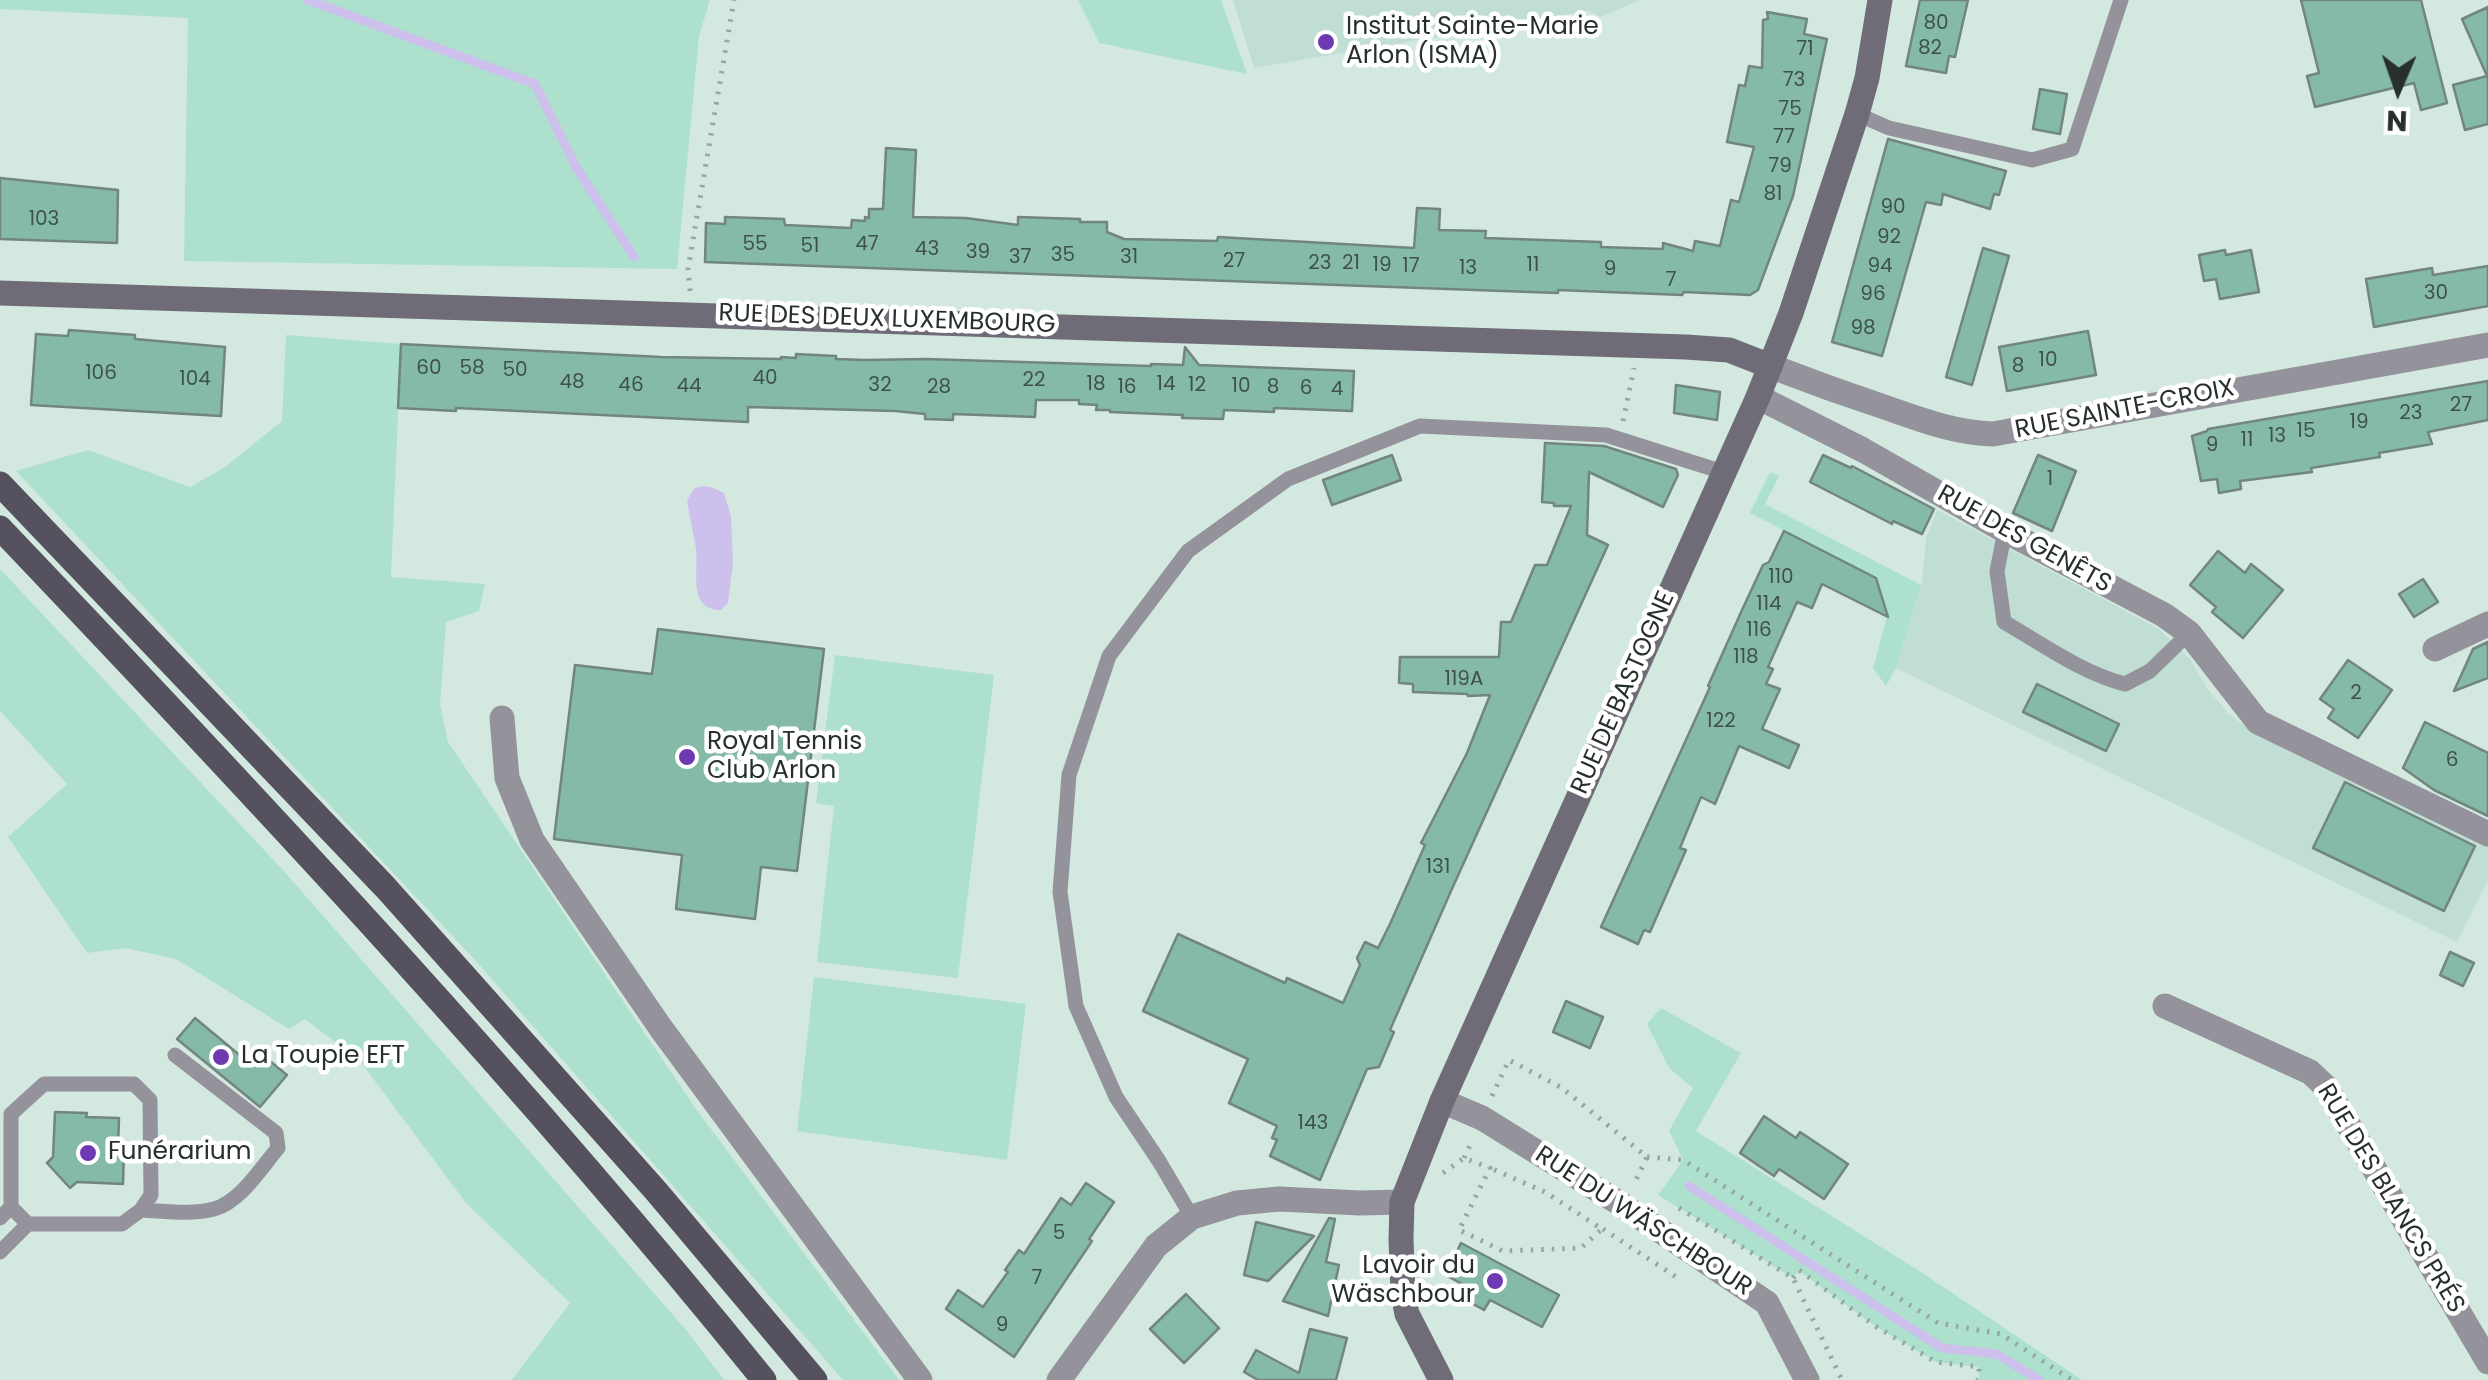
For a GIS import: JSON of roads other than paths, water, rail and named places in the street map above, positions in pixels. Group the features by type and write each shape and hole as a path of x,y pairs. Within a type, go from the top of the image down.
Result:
{"main road":[{"path":"0,484 386,888 656,1190 814,1380"},
{"path":"0,528 503,1070 764,1380"}],"street":[{"name":"RUE DE BASTOGNE","path":"1441,1380 1406,1314 1402,1202 1442,1101 1758,397 1857,114 1880,0"},
{"name":"RUE DES DEUX LUXEMBOURG","path":"0,293 1639,346 1728,350 1770,366"},
{"name":"RUE SAINTE-CROIX","path":"1770,366 1935,425 1992,434 2488,345"},
{"name":"RUE DES GENÊTS","path":"1758,397 2164,615 2189,633 2258,722 2488,834"},
{"path":"2435,649 2488,624"},
{"path":"502,718 507,778 532,840 660,1027 920,1380"},
{"name":"RUE DES BLANCS PRÉS","path":"2166,1006 2310,1072 2326,1087 2488,1362"},
{"name":"RUE DU WÄSCHBOUR","path":"1442,1101 1482,1118 1768,1302 1807,1380"},
{"path":"1059,1380 1156,1246 1192,1217 1236,1204 1280,1199 1402,1202"}],"lane":[{"path":"1857,114 1890,128 2032,160 2072,150 2122,0"},
{"path":"1192,1217 1116,1098 1076,1006 1060,892 1069,775 1108,656 1188,551 1288,480 1420,426 1606,434 1723,472"},
{"path":"2004,531 1997,571 2004,622 2064,656 2106,679 2125,684 2150,671 2189,633"},
{"path":"141,1210 218,1209 238,1194 278,1148 276,1133 175,1055"},
{"path":"44,1084 134,1084 150,1100 151,1195 141,1210 122,1224 28,1224 6,1213 12,1114 44,1084"},
{"path":"0,1252 28,1224"}],"waterway":[{"path":"308,0 535,84 576,167 634,257"},
{"path":"1689,1186 1942,1348 1997,1354 2039,1380"}],"place":[{"name":"Institut Sainte-Marie Arlon (ISMA)","path":"1326,42"},
{"name":"Royal Tennis Club Arlon","path":"687,757"},
{"name":"La Toupie EFT","path":"221,1057"},
{"name":"Funérarium","path":"88,1153"},
{"name":"Lavoir du Wäschbour","path":"1495,1281"}]}
